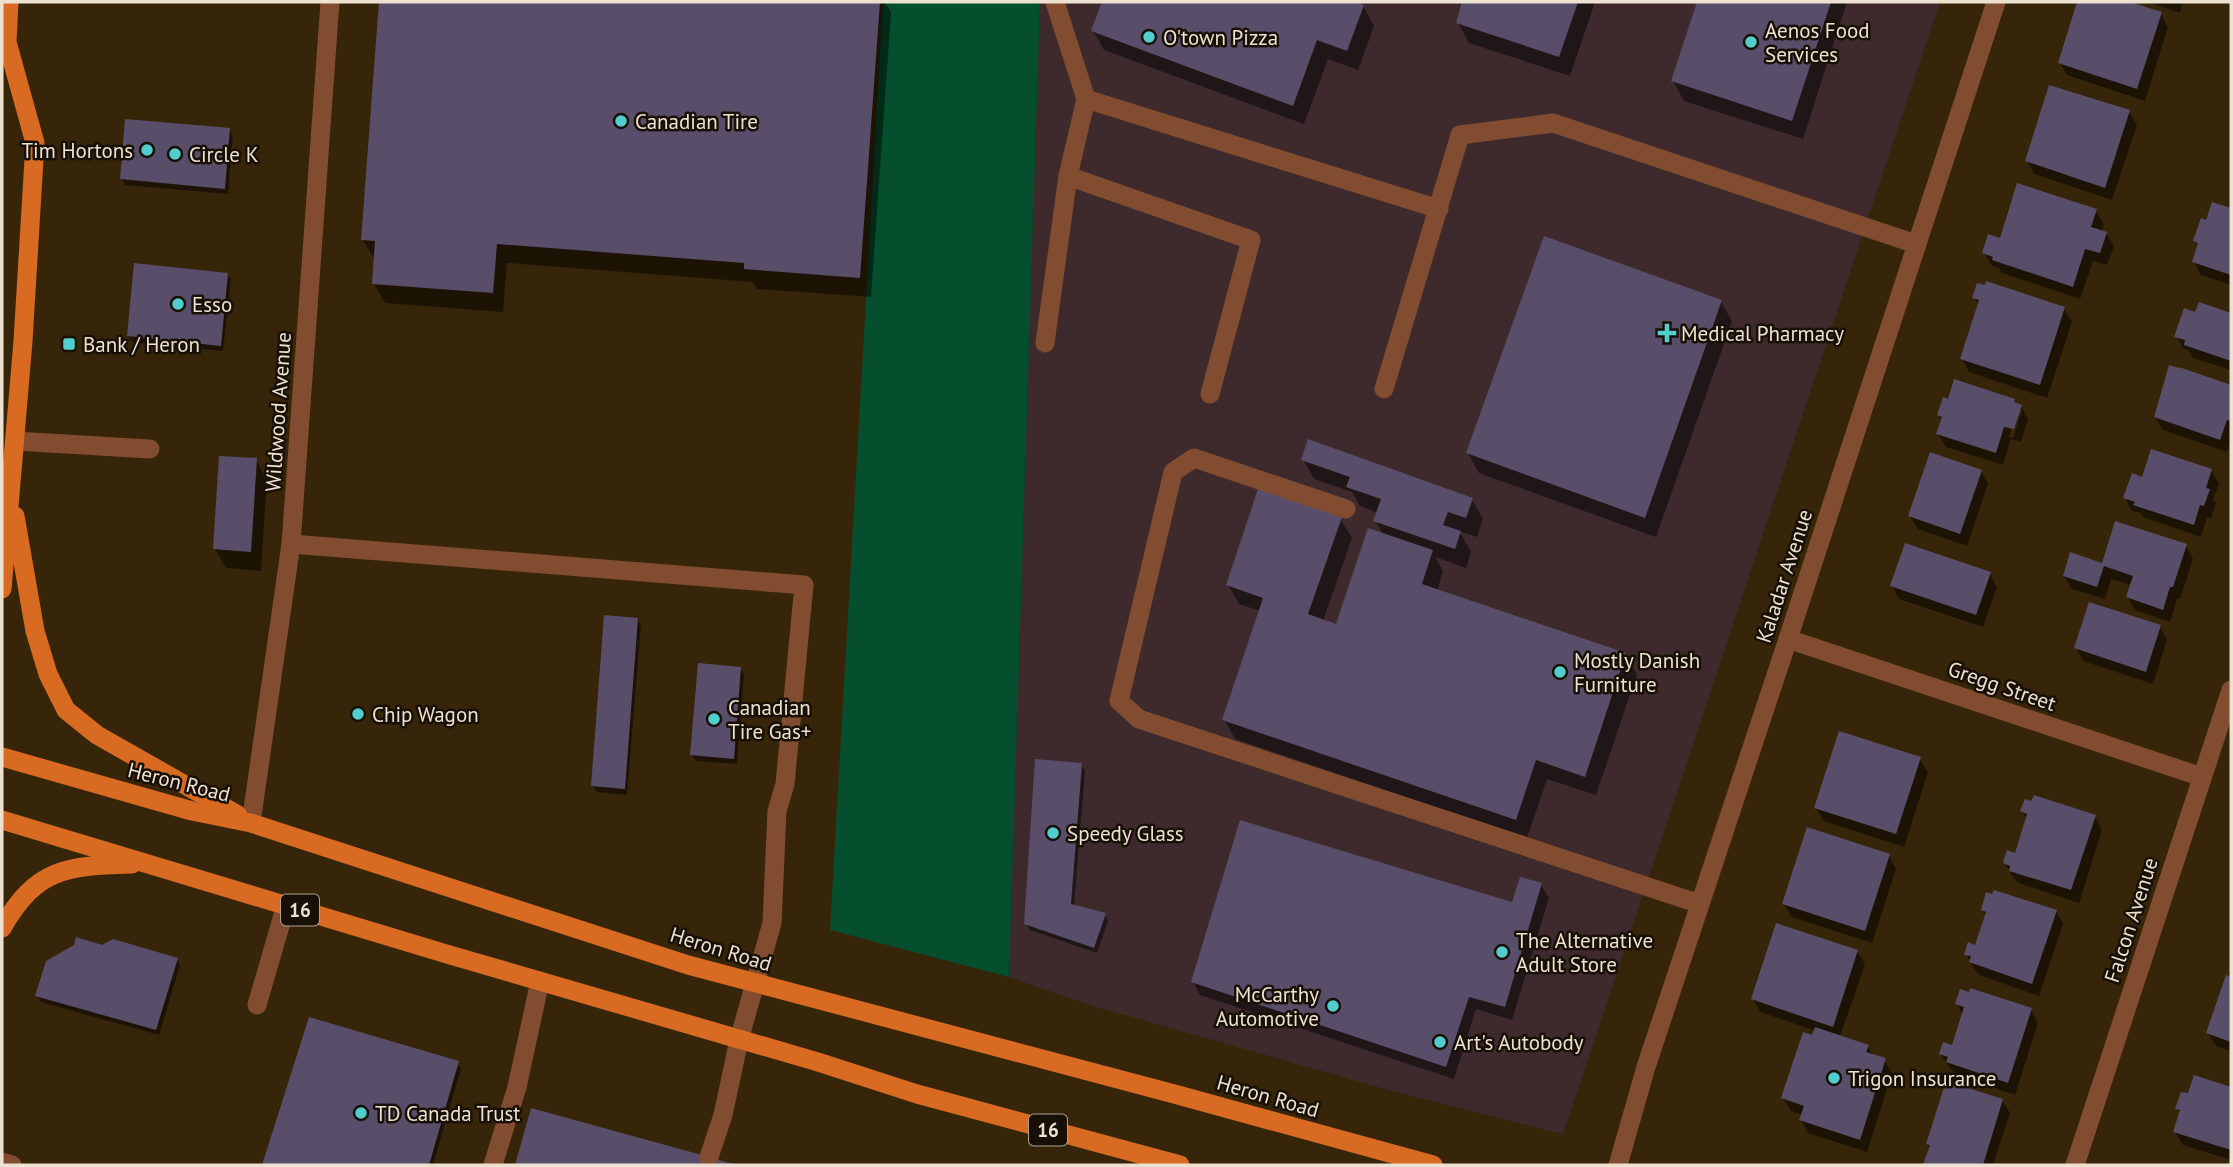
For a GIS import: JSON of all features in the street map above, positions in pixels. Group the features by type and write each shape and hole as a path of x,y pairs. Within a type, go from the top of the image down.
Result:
{"main road":[{"path":"2,589 35,143 4,47 9,2"},
{"path":"11,490 35,631 48,674 66,710 97,735 251,823"},
{"name":"Heron Road","path":"2,757 192,811 251,823 688,965 1433,1165"},
{"name":"16","path":"2,820 818,1062 917,1094 1180,1165"},
{"path":"2,928 23,897 39,882 54,874 83,866 150,864"}],"street":[{"name":"Wildwood Avenue","path":"251,823 291,544 330,2"},
{"path":"1045,343 1068,176 1086,99 1055,2"},
{"name":"Kaladar Avenue","path":"1618,1165 1646,1067 1996,2"},
{"path":"1086,99 1439,209"},
{"path":"1384,389 1461,135 1553,123 1916,244"},
{"path":"1068,176 1251,240 1210,394"},
{"path":"15,441 150,449"},
{"path":"1346,509 1194,457 1173,472 1119,701 1139,719 1700,904"},
{"path":"291,544 804,585 785,784 777,811 772,923 739,1040 723,1115 709,1157"},
{"name":"Gregg Street","path":"1788,639 2202,778"},
{"name":"Falcon Avenue","path":"2074,1165 2231,690"},
{"path":"257,1005 286,905"},
{"path":"493,1165 517,1087 540,981"},
{"path":"2,1162 12,1165"}],"shaded area":[{"path":"1040,2 1940,2 1563,1134 1392,1091 1097,1007 1009,977"}],"green space":[{"path":"883,2 1040,2 1009,977 830,930"}],"building":[{"name":"Canadian Tire","path":"379,2 880,2 860,278 744,269 744,263 497,244 493,293 372,284 375,241 361,240"},
{"path":"1102,2 1355,2 1364,5 1347,51 1317,40 1293,106 1091,31"},
{"path":"1462,2 1578,2 1559,57 1456,23"},
{"name":"Aenos Food Services","path":"1697,2 1831,2 1792,121 1671,81"},
{"path":"2077,2 2130,2 2162,12 2137,89 2058,63"},
{"path":"2049,85 2130,110 2105,188 2025,161"},
{"name":"Circle K","path":"125,119 230,128 225,189 120,179"},
{"path":"2017,183 2097,209 2091,227 2107,232 2100,253 2085,249 2073,287 1992,260 1993,257 1982,253 1988,234 2000,238"},
{"path":"2212,202 2231,208 2231,275 2192,262 2198,243 2193,241 2201,218 2206,220"},
{"path":"1544,236 1722,300 1645,518 1466,453"},
{"name":"Esso","path":"134,263 228,273 221,346 127,336"},
{"path":"1986,281 2065,307 2040,385 1960,359 1979,300 1972,298 1977,283 1985,285"},
{"path":"2199,302 2231,313 2231,361 2184,345 2185,340 2174,337 2184,308 2195,312"},
{"path":"2169,365 2231,385 2231,421 2227,420 2220,440 2154,417"},
{"path":"1954,379 2015,399 2014,402 2022,405 2014,429 2004,427 1996,453 1936,434 1942,417 1937,415 1943,397 1948,399"},
{"path":"1308,439 1473,498 1466,518 1448,512 1443,525 1461,531 1455,549 1373,521 1381,499 1346,487 1350,477 1301,460"},
{"path":"2151,449 2212,469 2206,488 2210,489 2204,506 2200,505 2194,525 2133,505 2135,502 2123,498 2132,473 2142,477"},
{"path":"1930,452 1982,470 1960,534 1908,516"},
{"path":"219,456 257,458 251,552 213,549"},
{"path":"1258,489 1342,517 1308,614 1336,624 1368,528 1433,550 1422,584 1626,653 1585,777 1536,760 1516,820 1222,720 1263,598 1226,585"},
{"path":"2115,521 2187,544 2163,610 2126,597 2133,576 2104,566 2097,587 2063,576 2070,552 2102,563"},
{"path":"1905,543 1991,572 1976,615 1890,586"},
{"path":"2089,602 2161,625 2146,672 2074,648"},
{"path":"604,615 638,618 625,789 591,786"},
{"path":"698,663 741,667 734,759 690,755"},
{"path":"1839,731 1921,757 1896,834 1814,808"},
{"name":"Speedy Glass","path":"1035,759 1082,763 1071,904 1106,913 1094,948 1024,924"},
{"path":"2034,795 2096,815 2071,890 2009,871 2010,866 2003,863 2007,850 2015,853 2027,814 2020,811 2025,799 2031,801"},
{"path":"1240,820 1512,902 1520,877 1542,883 1505,1007 1469,997 1446,1067 1191,982"},
{"path":"1807,827 1890,854 1865,931 1782,904"},
{"path":"1994,890 2057,910 2032,984 1969,962 1971,956 1964,955 1968,942 1975,945 1986,912 1981,910 1986,892 1992,894"},
{"path":"1776,923 1858,950 1833,1027 1751,999"},
{"path":"76,937 102,945 113,939 178,958 156,1030 35,996 46,961 74,945"},
{"path":"2226,975 2231,977 2231,1042 2206,1033"},
{"path":"1970,988 2032,1008 2008,1083 1946,1062 1948,1057 1939,1054 1943,1042 1952,1045 1964,1007 1955,1004 1960,989 1969,992"},
{"name":"TD Canada Trust","path":"309,1017 459,1061 429,1165 262,1165"},
{"name":"Trigon Insurance","path":"1815,1027 1869,1045 1866,1052 1886,1058 1860,1140 1799,1120 1804,1106 1781,1098 1803,1032 1812,1035"},
{"path":"2194,1075 2231,1087 2231,1150 2173,1132 2180,1110 2175,1109 2181,1092 2188,1093"},
{"path":"1946,1081 2003,1099 1983,1165 1923,1165 1930,1145 1926,1144"},
{"path":"531,1108 709,1157 736,1165 515,1165"}],"place":[{"name":"O'town Pizza","path":"1149,37"},
{"name":"Aenos Food Services","path":"1751,42"},
{"name":"Canadian Tire","path":"621,121"},
{"name":"Tim Hortons","path":"147,150"},
{"name":"Circle K","path":"175,154"},
{"name":"Esso","path":"178,304"},
{"name":"Medical Pharmacy","path":"1667,333"},
{"name":"Bank / Heron","path":"69,344"},
{"name":"Mostly Danish Furniture","path":"1560,672"},
{"name":"Chip Wagon","path":"358,714"},
{"name":"Canadian Tire Gas+","path":"714,719"},
{"name":"Speedy Glass","path":"1053,833"},
{"name":"The Alternative Adult Store","path":"1502,952"},
{"name":"McCarthy Automotive","path":"1333,1006"},
{"name":"Art's Autobody","path":"1440,1042"},
{"name":"Trigon Insurance","path":"1834,1078"},
{"name":"TD Canada Trust","path":"361,1113"}]}
